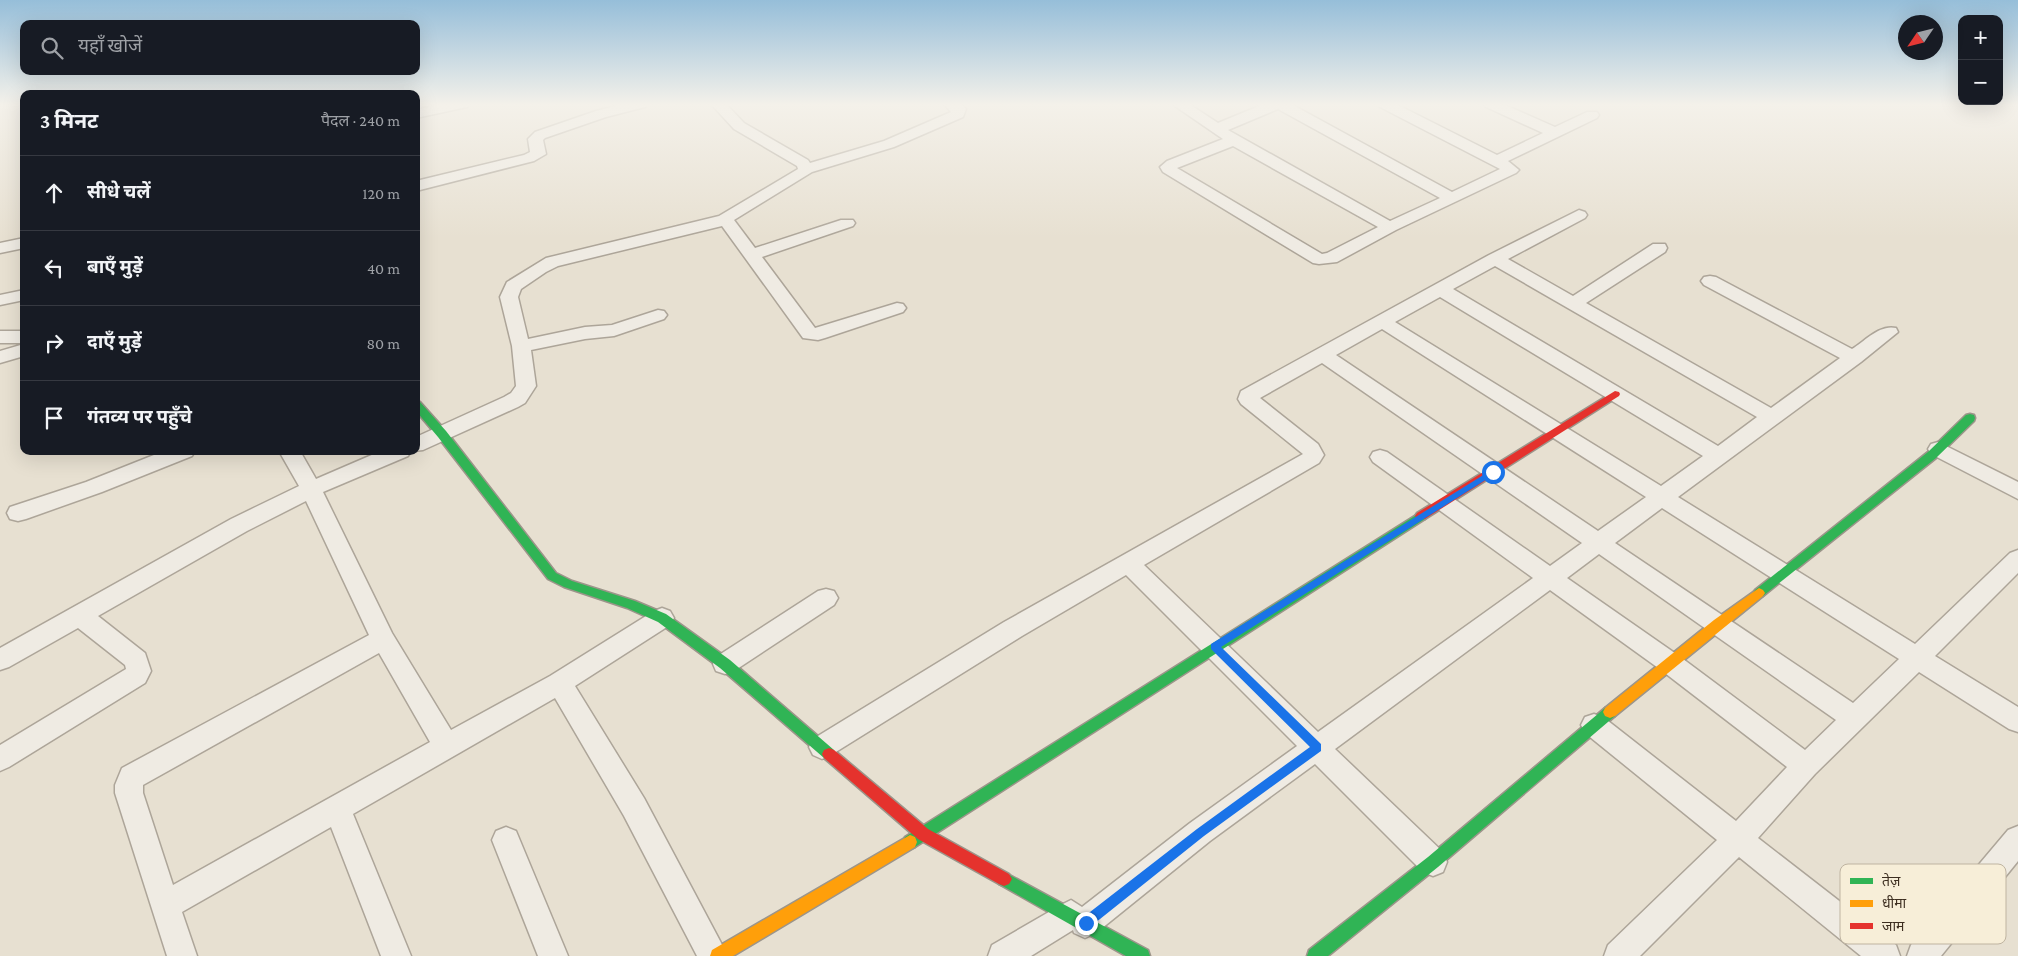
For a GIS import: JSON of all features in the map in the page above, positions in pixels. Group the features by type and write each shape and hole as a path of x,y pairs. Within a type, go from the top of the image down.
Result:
{"street":[{"path":"420,185 529,158 538,154 537,149"},
{"path":"778,149 796,159 806,169"},
{"path":"420,443 511,402 524,391 526,386 521,346 509,297 510,290 540,268 564,259 725,219 802,174 806,169 868,149"},
{"path":"1212,149 1172,164 1168,166 1168,169 1319,259 1331,258 1390,227 1511,170 1473,149"},
{"path":"1249,149 1390,227"},
{"path":"1361,149 1452,198"},
{"path":"1497,161 1523,149"},
{"path":"822,747 1012,630 1312,458 1314,455 1310,449 1247,397 1440,289 1579,215"},
{"path":"725,219 810,334 818,334 897,308"},
{"path":"751,254 847,223"},
{"path":"0,248 20,244"},
{"path":"1573,304 1659,248"},
{"path":"1495,259 1772,417"},
{"path":"1710,282 1854,358"},
{"path":"1440,289 1719,456"},
{"path":"0,300 20,296"},
{"path":"521,346 572,335 614,330 658,315"},
{"path":"1383,322 2018,722"},
{"path":"1003,956 1078,919 1317,748 1889,332"},
{"path":"0,336 20,337"},
{"path":"0,358 20,351"},
{"path":"1323,355 1718,624 1854,720"},
{"path":"718,956 923,834 1214,646 1615,394"},
{"path":"420,409 442,434 552,576 568,584 631,604 662,618 725,664 923,834 1142,956"},
{"path":"1315,956 1433,862 1670,663 1718,624 1784,575 1938,449 1970,418"},
{"path":"1938,449 2018,492"},
{"path":"18,513 94,487 175,455"},
{"path":"291,455 311,489 383,640 446,745"},
{"path":"0,660 208,542 311,489 392,455"},
{"path":"1380,457 1670,663 1806,766"},
{"path":"1619,956 1738,839 1806,766 2018,560"},
{"path":"1128,563 1433,862"},
{"path":"725,664 826,598"},
{"path":"0,759 128,680 139,671 139,665 136,660 79,615"},
{"path":"166,905 446,745 559,683 662,618"},
{"path":"182,956 129,793 129,784 132,777 383,640"},
{"path":"559,683 634,807 713,956"},
{"path":"1594,725 1840,920"},
{"path":"337,808 396,956"},
{"path":"1997,864 2018,839"},
{"path":"506,840 553,956"},
{"path":"1870,944 1885,956"},
{"path":"1922,956 1932,944"}],"traffic: fast":[{"path":"420,409 442,434 552,576 568,584 631,604 662,618 725,664 829,754"},
{"path":"1759,593 1932,455 1970,418"},
{"path":"910,842 1421,516"},
{"path":"1315,956 1433,862 1610,712"},
{"path":"1004,879 1142,956"}],"traffic: slow":[{"path":"1610,712 1759,593"},
{"path":"718,956 910,842"}],"traffic: jam":[{"path":"1421,516 1615,394"},
{"path":"829,754 923,834 1004,879"}],"route":[{"path":"1086,923 1200,832 1317,748 1214,646 1262,618 1493,472"}]}
